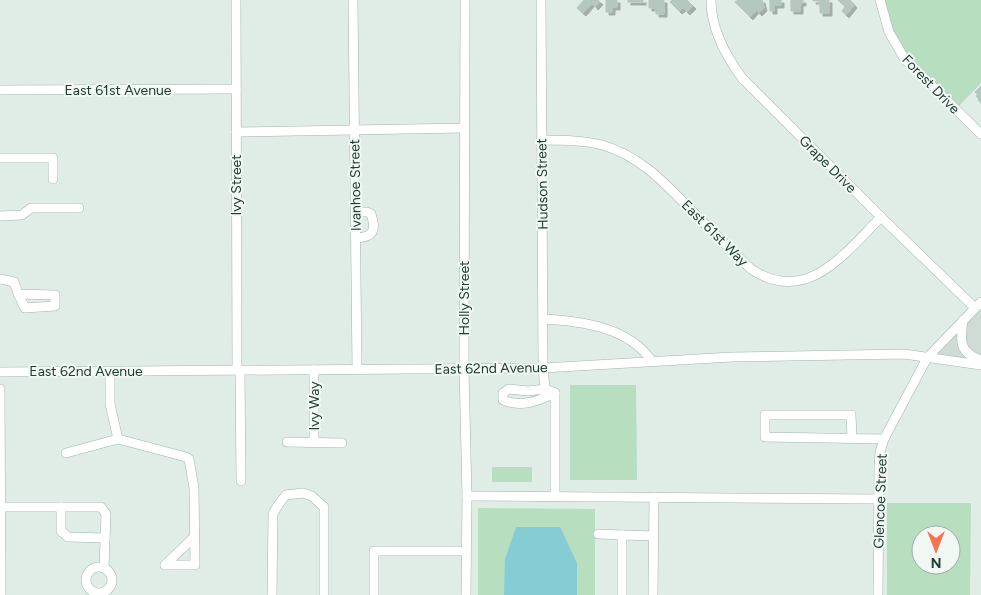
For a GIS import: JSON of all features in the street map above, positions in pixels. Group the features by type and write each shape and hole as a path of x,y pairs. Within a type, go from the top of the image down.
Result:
{"street":[{"name":"Ivy Street","path":"236,0 238,370 241,481"},
{"name":"Ivanhoe Street","path":"353,0 357,369"},
{"name":"Holly Street","path":"465,0 464,369 467,496 466,595"},
{"name":"Hudson Street","path":"541,0 543,368 545,389"},
{"name":"Grape Drive","path":"711,0 712,15 719,38 742,78 881,217 978,305"},
{"name":"Forest Drive","path":"880,0 888,32 904,58 981,134"},
{"name":"East 61st Avenue","path":"0,90 236,89"},
{"path":"236,132 464,128"},
{"name":"East 61st Way","path":"541,140 586,142 612,148 646,166 751,269 776,280 802,280 821,273 832,265 881,217"},
{"path":"0,158 53,158 53,179"},
{"path":"0,216 22,215 31,208 79,208"},
{"path":"356,212 367,212 372,217 371,235 367,238 356,238"},
{"path":"0,279 14,282 18,294"},
{"name":"Glencoe Street","path":"878,595 880,452 884,439 927,358 978,305"},
{"path":"543,319 587,323 620,334 641,347 652,361"},
{"path":"963,320 962,341 965,351 972,357 981,360"},
{"name":"East 62nd Avenue","path":"0,372 543,368 732,357 885,354 904,354 981,365"},
{"name":"Ivy Way","path":"314,370 314,442"},
{"path":"110,372 110,404 118,439"},
{"path":"0,389 1,595"},
{"path":"545,389 554,393 534,403 513,403 503,400 503,393 509,390 528,391 545,389"},
{"path":"554,393 555,496"},
{"path":"852,438 851,414 765,414 765,437 884,439"},
{"path":"66,453 118,439 177,454 189,459 194,488 194,537"},
{"path":"287,442 342,443"},
{"path":"272,595 273,514 280,500 286,495 303,493 312,496 324,508 324,595"},
{"path":"467,496 879,499"},
{"path":"653,595 654,497"},
{"path":"1,501 60,507 101,508 106,514 104,568"},
{"path":"60,507 61,531 68,537 105,538"},
{"path":"598,534 654,536"},
{"path":"622,535 622,595"},
{"path":"374,595 374,551 466,551"}],"shaded area":[{"path":"981,302 981,364 927,358"}],"green space":[{"path":"880,0 981,0 981,83 955,110 904,59"},
{"path":"570,385 636,385 637,480 570,480"},
{"path":"492,467 532,467 532,482 492,482"},
{"path":"887,503 971,503 970,595 887,595"},
{"path":"478,508 595,509 595,595 478,595"}],"water":[{"path":"516,527 560,527 577,563 577,595 504,595 505,559"}],"building":[{"path":"584,0 598,0 600,2 595,7 592,3 583,13 577,8"},
{"path":"606,0 617,0 617,7 612,7 612,12 606,12"},
{"path":"628,0 643,0 643,2 628,2"},
{"path":"649,0 664,0 664,14 656,14 656,8 649,8"},
{"path":"672,0 687,0 693,6 687,12 683,8 679,11 670,2"},
{"path":"738,0 762,0 764,8 759,13 756,10 750,17 735,2"},
{"path":"770,0 781,0 781,5 774,5 774,11 770,11"},
{"path":"791,0 803,0 803,3 800,3 800,11 791,11"},
{"path":"813,0 829,0 829,13 820,13 820,1"},
{"path":"838,0 850,0 854,5 846,15 842,11 845,7"},
{"path":"981,86 981,103 975,92"}]}
